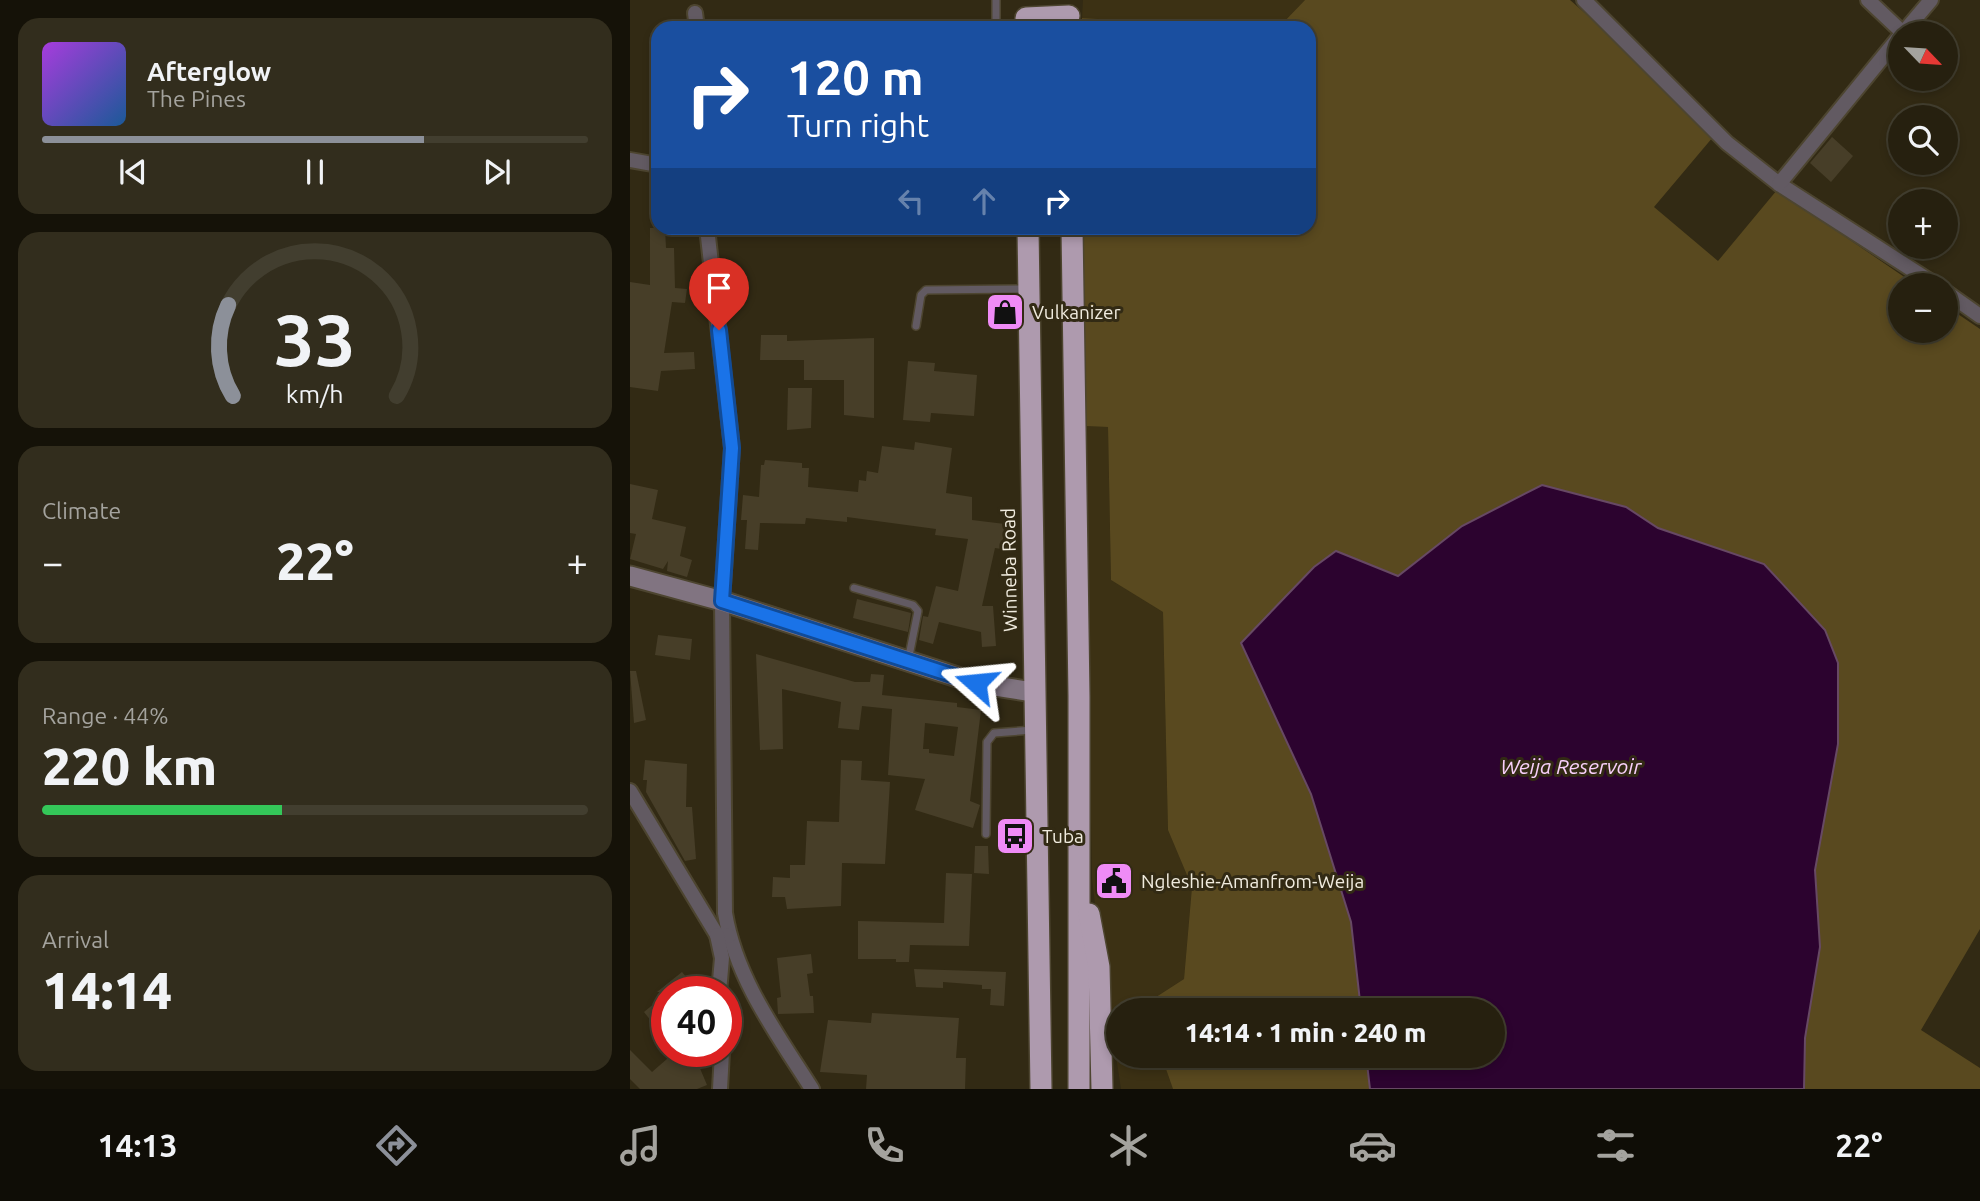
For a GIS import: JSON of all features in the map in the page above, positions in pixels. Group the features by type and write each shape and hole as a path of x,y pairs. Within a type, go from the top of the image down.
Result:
{"highway":[{"path":"1026,15 1069,15"},
{"name":"Winneba Road","path":"1028,235 1033,730 1041,1089"},
{"path":"1072,235 1079,1089"},
{"path":"1079,864 1088,958 1090,1089"},
{"path":"1079,864 1099,967 1102,1089"},
{"name":"Winneba Road","path":"1029,1089 1029,966 1037,912"},
{"name":"Winneba Road","path":"1037,912 1051,967 1052,1089"}],"street":[{"path":"1584,0 1727,143 1779,184 1917,273"},
{"path":"1868,0 1889,21"},
{"path":"1913,21 1931,0"},
{"path":"695,13 696,21"},
{"path":"1779,184 1888,51"},
{"path":"630,160 651,164"},
{"path":"708,235 732,448 722,601 725,914 720,976"},
{"path":"1958,300 1980,316"},
{"path":"630,576 722,601 976,683 1033,692"},
{"path":"630,791 723,936 754,998 812,1089"},
{"path":"720,1089 721,1067"}],"lane":[{"path":"996,0 996,21"},
{"path":"916,326 920,295 926,289 1029,289"},
{"path":"854,588 913,605 918,611 907,661"},
{"path":"986,834 986,741 994,733 1033,730"}],"shaded area":[{"path":"1083,0 1305,0 1285,21 1131,21 1082,18"},
{"path":"1305,0 1570,0 1713,137 1654,207 1718,261 1777,190 1898,273 1888,273 1888,343 1958,343 1958,314 1980,329 1980,929 1921,1030 1980,1068 1980,1089 1804,1089 1805,1038 1820,947 1815,870 1838,744 1764,564 1658,528 1626,507 1462,526 1398,576 1241,642 1311,794 1351,922 1360,998 1155,998 1184,979 1192,887 1168,830 1163,612 1111,580 1108,427 1084,426 1083,235 1316,235 1316,21 1285,21"},
{"path":"1082,18 1131,21 1082,21"},
{"path":"1084,426 1108,427 1111,580 1163,612 1168,830 1192,887 1184,979 1155,998 1107,998 1092,879"},
{"path":"1118,1068 1166,1068 1173,1089 1121,1089"},
{"path":"1166,1068 1368,1068 1370,1089 1173,1089"}],"water":[{"name":"Weija Reservoir","path":"1542,485 1626,507 1658,528 1764,564 1825,630 1838,663 1838,744 1815,870 1820,947 1805,1038 1804,1089 1370,1089 1368,1068 1505,1068 1505,998 1360,998 1351,922 1311,794 1241,643 1314,567 1336,551 1398,576 1462,526"}],"building":[{"path":"1832,137 1853,156 1831,182 1810,163"},
{"path":"651,228 651,235 665,235 666,248 674,248 675,288 687,289 685,303 672,302 664,353 694,352 695,369 661,371 658,391 630,387 630,282 650,285"},
{"path":"761,335 787,335 787,341 874,338 874,418 844,415 844,380 804,380 804,360 760,360"},
{"path":"908,361 935,363 934,371 977,375 974,416 931,413 930,422 903,420"},
{"path":"788,388 812,388 811,428 787,430"},
{"path":"915,442 952,448 946,493 972,497 972,520 1005,524 1002,549 995,548 982,606 993,606 996,646 982,647 981,632 939,622 933,644 919,640 923,616 928,617 936,586 958,591 968,539 935,535 936,529 847,517 847,522 806,518 805,524 760,523 758,550 745,549 747,520 741,520 743,495 759,497 761,465 764,465 765,460 802,463 802,468 809,468 808,487 858,492 859,480 866,481 867,471 878,473 882,446 914,450"},
{"path":"630,484 658,490 652,519 686,527 680,556 692,560 687,577 667,571 668,561 663,569 630,559 636,534 630,533"},
{"path":"857,599 911,613 908,632 853,618"},
{"path":"658,635 692,639 690,660 655,655"},
{"path":"756,654 855,682 870,682 871,674 884,675 882,695 957,703 957,707 981,710 970,801 980,805 973,828 915,810 925,779 888,775 892,709 862,706 859,730 838,728 841,702 782,689 783,749 760,750","holes":["925,723 958,727 954,756 929,753 929,749 923,749"]},
{"path":"630,671 636,671 646,720 634,723"},
{"path":"645,760 687,764 686,807 692,807 696,859 685,861 646,792 647,780 643,780"},
{"path":"841,760 862,761 861,780 890,782 885,864 842,863 841,906 787,909 785,897 772,897 773,877 790,878 790,865 805,865 807,821 839,822"},
{"path":"975,846 988,846 989,874 974,873"},
{"path":"946,873 972,874 969,946 910,945 909,962 896,962 896,959 858,959 858,921 944,923"},
{"path":"811,954 813,973 807,974 814,1013 778,1014 777,998 781,997 777,958"},
{"path":"914,969 1006,972 1004,1006 990,1005 991,989 982,989 982,985 943,982 943,988 916,987"},
{"path":"651,1006 651,1021 644,1012"},
{"path":"872,1013 959,1018 956,1058 966,1058 965,1089 866,1089 867,1075 820,1072 828,1020 871,1023"},
{"path":"630,1050 652,1072 658,1067 699,1067 707,1085 697,1089 640,1089 630,1079"}],"place":[{"name":"Vulkanizer","path":"1005,312"},
{"name":"Tuba","path":"1015,836"},
{"name":"Ngleshie-Amanfrom-Weija","path":"1114,881"}],"route":[{"path":"719,330 732,448 722,601 976,683"}]}
